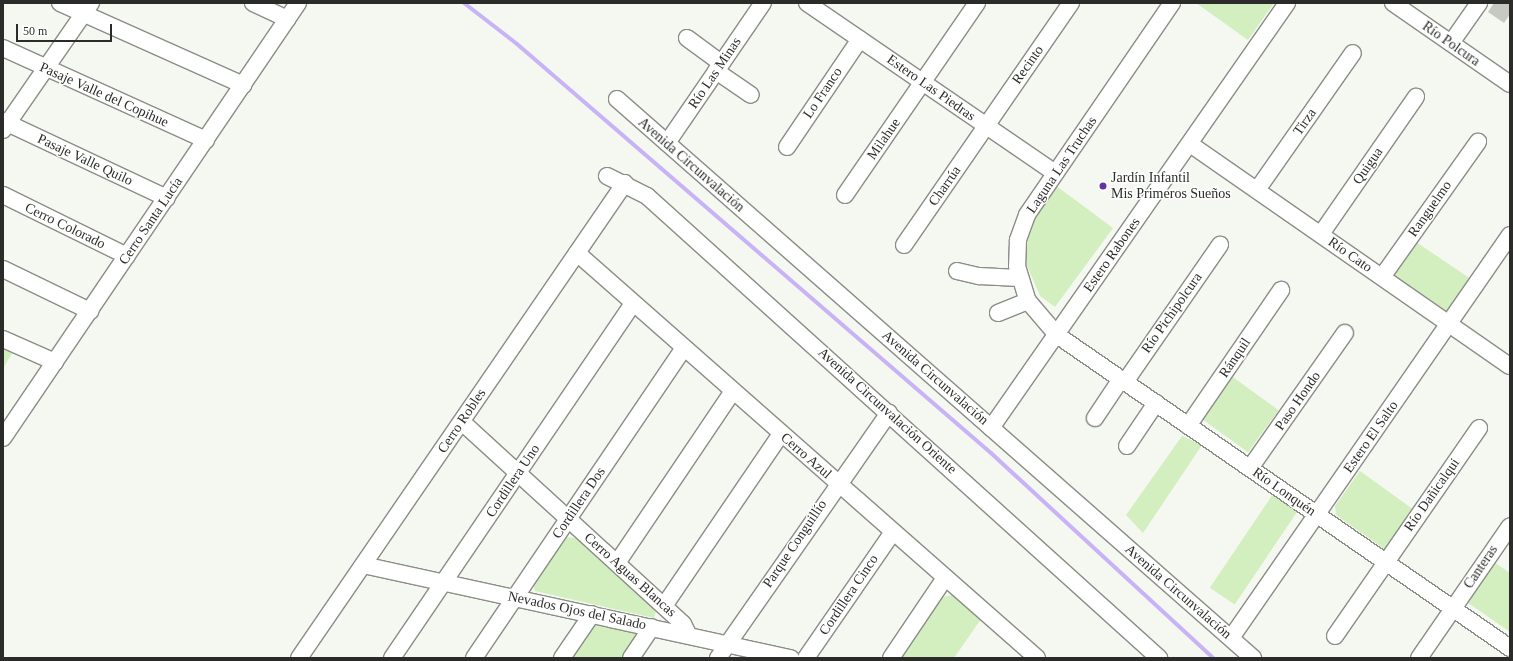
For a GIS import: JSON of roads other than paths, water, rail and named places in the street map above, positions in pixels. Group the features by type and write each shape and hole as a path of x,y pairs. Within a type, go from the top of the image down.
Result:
{"street":[{"path":"60,3 88,8 243,85"},
{"path":"253,3 288,19"},
{"name":"Cerro Santa Lucía","path":"3,438 298,3"},
{"name":"Río Las Minas","path":"667,143 763,3"},
{"name":"Estero Las Piedras","path":"807,3 1055,173"},
{"name":"Milahue","path":"845,196 977,3"},
{"name":"Recinto","path":"986,126 1071,3"},
{"name":"Laguna Las Truchas","path":"1057,335 1028,301 1019,278 1017,254 1022,227 1055,173 1172,3"},
{"name":"Estero Rabones","path":"991,428 1287,3"},
{"name":"Río Polcura","path":"1393,3 1510,84"},
{"path":"1451,43 1479,3"},
{"path":"5,125 88,8"},
{"path":"687,38 751,94"},
{"name":"Lo Franco","path":"787,146 860,39"},
{"name":"Pasaje Valle del Copihue","path":"3,48 206,140"},
{"name":"Tirza","path":"1257,190 1353,53"},
{"name":"Quigua","path":"1321,234 1416,97"},
{"name":"Avenida Circunvalación","path":"616,99 1253,658"},
{"name":"Pasaje Valle Quilo","path":"5,125 167,198"},
{"name":"Charrúa","path":"904,245 986,126"},
{"name":"Ranguelmo","path":"1382,277 1478,142"},
{"name":"Río Cato","path":"1190,144 1510,366"},
{"name":"Avenida Circunvalación Oriente","path":"607,176 647,196 1159,658"},
{"name":"Cerro Robles","path":"299,658 625,184"},
{"name":"Cerro Colorado","path":"3,195 127,256"},
{"name":"Estero El Salto","path":"1231,638 1510,235"},
{"name":"Río Pichipolcura","path":"1095,418 1220,245"},
{"name":"Cerro Azul","path":"577,253 1037,658"},
{"path":"3,269 90,311"},
{"path":"957,271 1019,278"},
{"name":"Ránquil","path":"1188,426 1281,290"},
{"path":"998,314 1028,301"},
{"name":"Cordillera Uno","path":"392,658 634,303"},
{"name":"Paso Hondo","path":"1250,468 1345,333"},
{"name":"Río Lonquén","path":"1057,335 1510,648"},
{"path":"3,339 55,362"},
{"name":"Cordillera Dos","path":"474,658 684,348"},
{"path":"617,563 733,391"},
{"path":"1127,446 1156,403"},
{"name":"Parque Conguillío","path":"718,658 837,483 888,413"},
{"name":"Cerro Aguas Blancas","path":"462,422 684,624 688,634"},
{"name":"Río Dañicalqui","path":"1335,636 1478,428"},
{"path":"664,606 781,434"},
{"name":"Canteras","path":"1419,658 1510,526"},
{"name":"Cordillera Cinco","path":"806,658 893,532"},
{"name":"Nevados Ojos del Salado","path":"363,565 652,626 791,658"},
{"path":"891,658 945,578"},
{"path":"562,658 592,614"},
{"path":"631,658 652,626"}],"waterway":[{"path":"464,3 517,44 991,453 1213,658"}],"place":[{"name":"Jardín Infantil Mis Primeros Sueños","path":"1103,186"}]}
